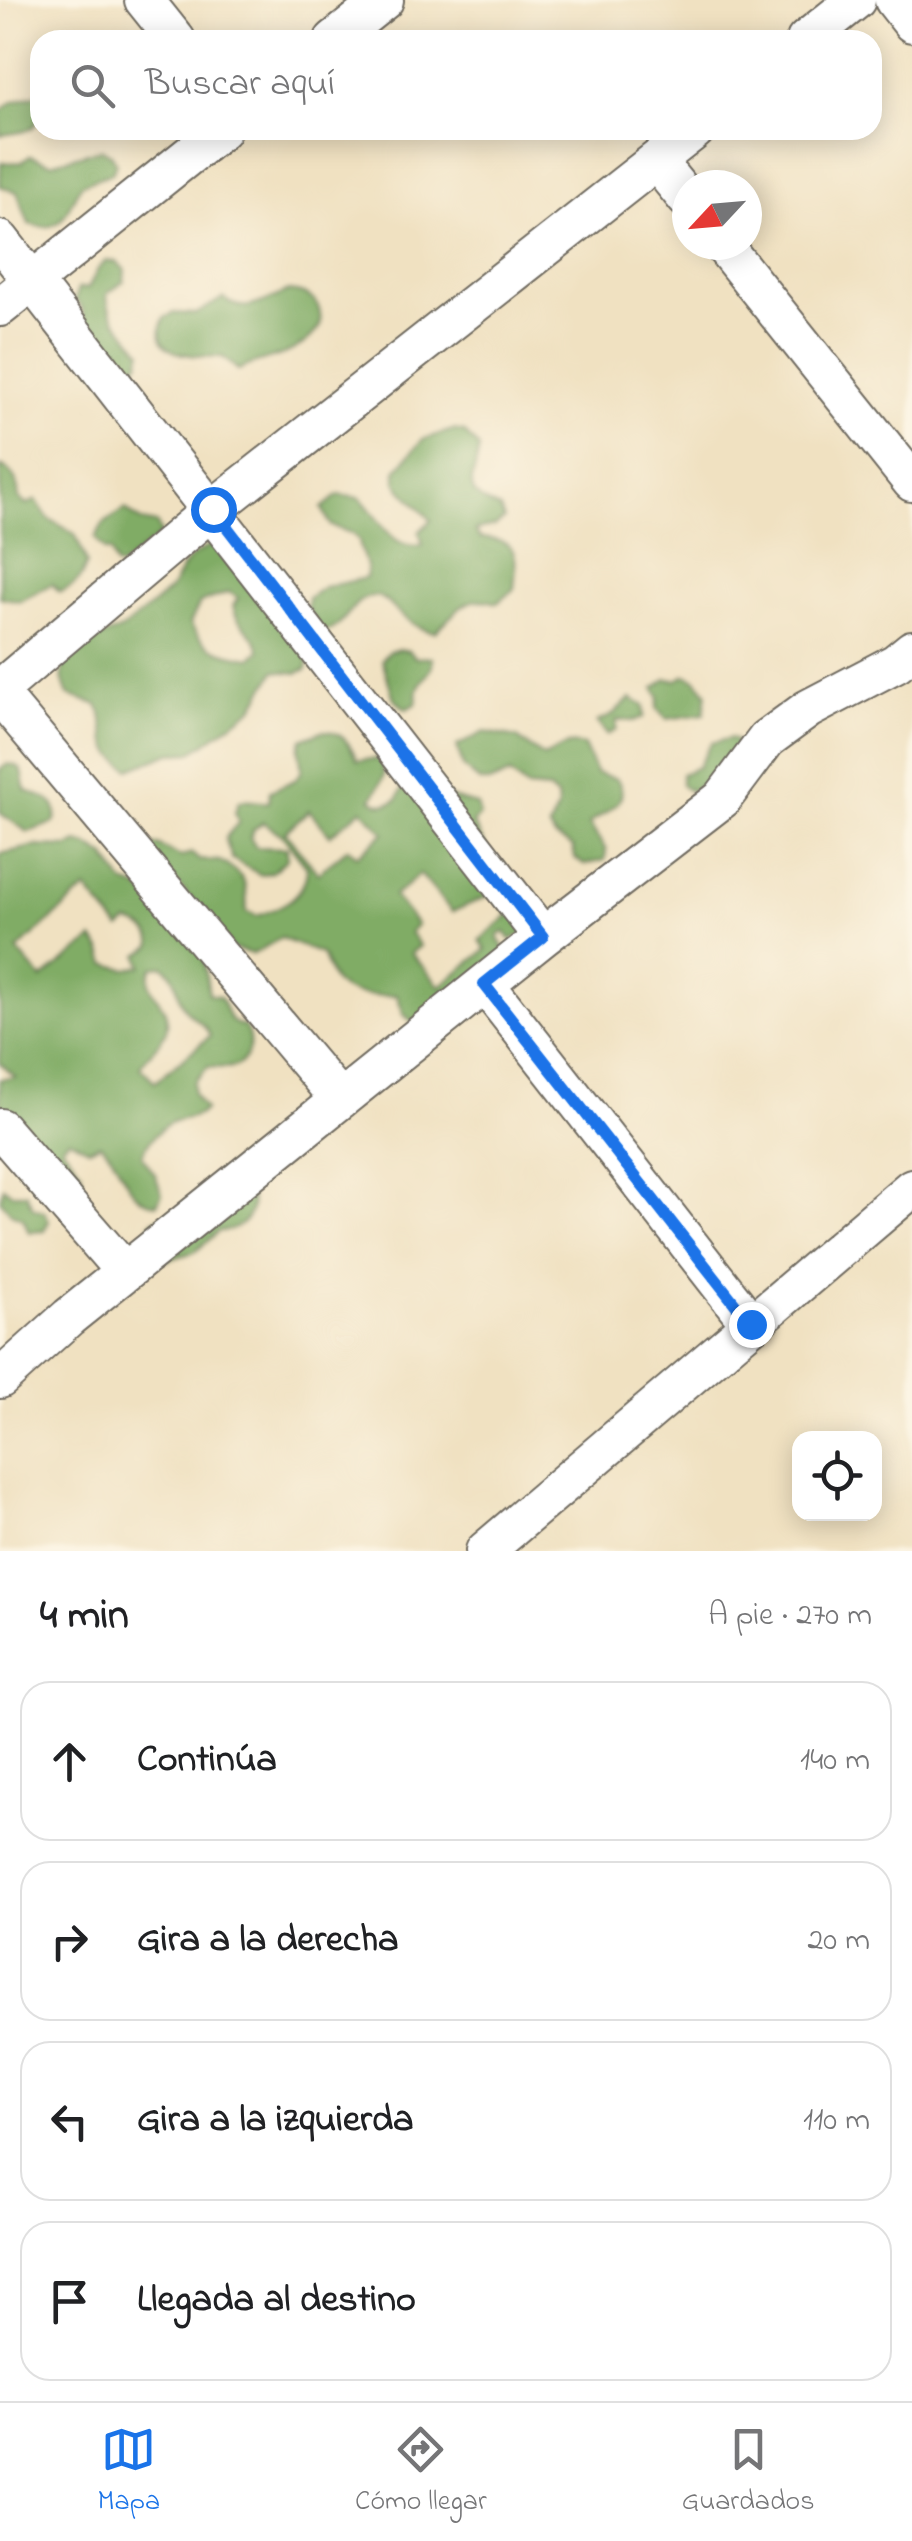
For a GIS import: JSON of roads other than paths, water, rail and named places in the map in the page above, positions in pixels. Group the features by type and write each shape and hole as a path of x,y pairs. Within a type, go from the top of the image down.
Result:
{"street":[{"path":"144,0 168,30"},
{"path":"346,30 384,0"},
{"path":"818,30 856,0"},
{"path":"894,0 912,24"},
{"path":"0,307 208,140"},
{"path":"340,1100 0,692 213,509 682,140"},
{"path":"656,161 672,181"},
{"path":"0,240 543,937"},
{"path":"735,260 912,482"},
{"path":"0,1379 125,1272 722,799 767,740 808,709 907,665"},
{"path":"484,984 751,1324"},
{"path":"0,1128 125,1272"},
{"path":"484,1551 912,1188"}]}
